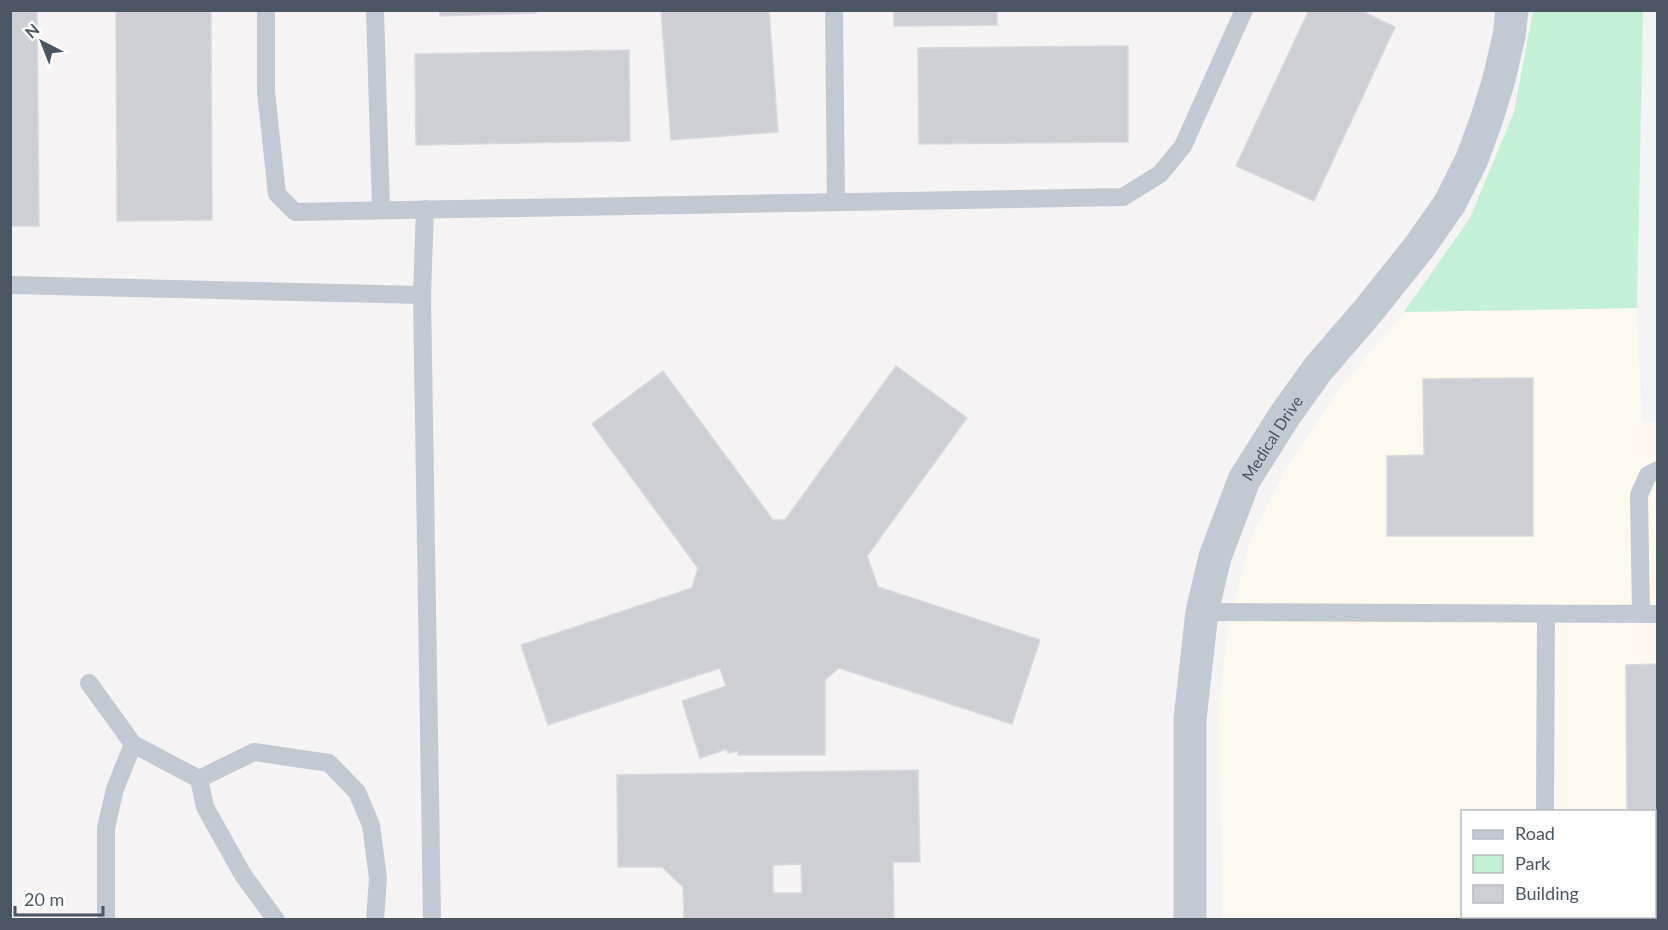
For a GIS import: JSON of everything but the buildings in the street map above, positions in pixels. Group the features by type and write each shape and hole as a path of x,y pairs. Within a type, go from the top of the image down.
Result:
{"street":[{"name":"Medical Drive","path":"1190,920 1190,719 1202,612 1215,557 1244,480 1285,416 1318,369 1405,264 1450,203 1472,159 1487,118 1509,36 1512,10"}],"lane":[{"path":"266,10 266,92 277,194 296,212 1123,197 1160,174 1183,146 1244,10"},
{"path":"375,10 381,210"},
{"path":"834,10 836,202"},
{"path":"425,209 422,295 432,920"},
{"path":"10,285 422,295"},
{"path":"1202,612 1649,614 1639,495 1648,476 1658,470"},
{"path":"1545,614 1545,810"},
{"path":"89,683 133,744 200,779"},
{"path":"106,920 106,828 115,789 133,744"},
{"path":"200,779 254,752 329,763 357,792 371,825 378,878 375,920"},
{"path":"200,779 205,807 243,875 276,920"}],"shaded area":[{"path":"1637,308 1642,423 1658,423 1657,919 1223,920 1219,713 1226,637 1251,537 1285,471 1341,387 1404,312"}],"green space":[{"path":"1533,11 1643,11 1637,308 1404,312 1470,218 1514,112"}]}
